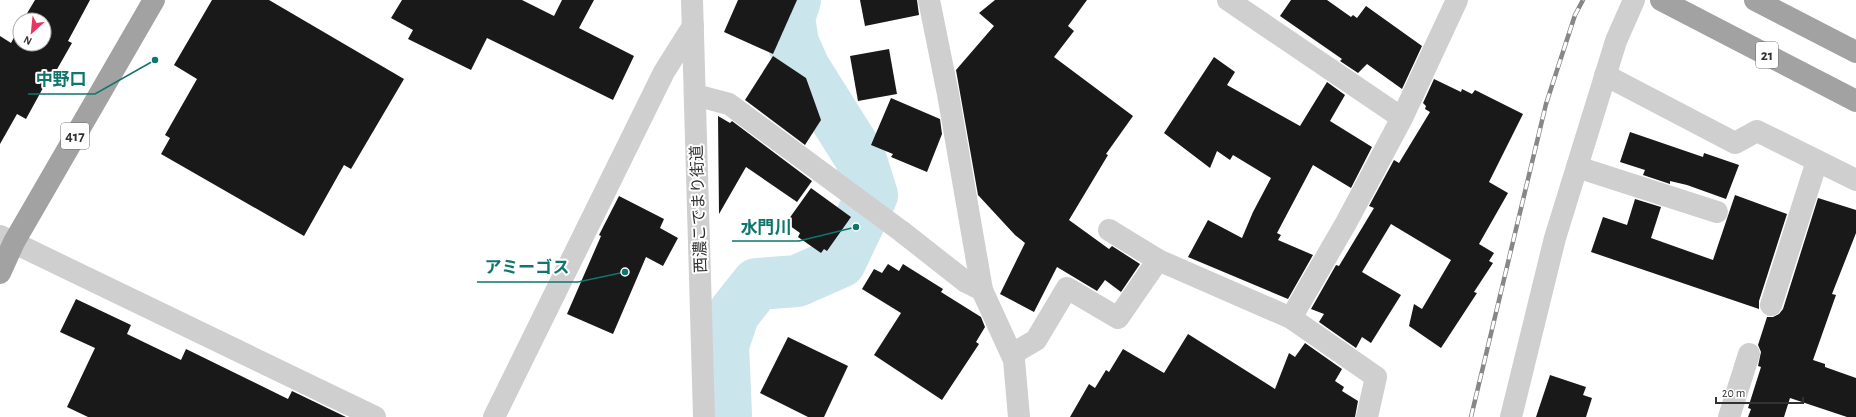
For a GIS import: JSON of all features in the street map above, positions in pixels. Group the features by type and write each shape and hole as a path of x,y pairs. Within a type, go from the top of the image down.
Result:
{"highway":[{"name":"417","path":"0,273 7,239 154,0"},
{"path":"1755,0 1856,52"},
{"name":"21","path":"1670,4 1856,101"}],"street":[{"name":"西濃こでまり街道","path":"692,0 704,417"},
{"path":"929,0 948,94 982,290 1014,360 1019,417"},
{"path":"1228,0 1402,118"},
{"path":"1291,318 1346,223 1402,118 1457,0"},
{"path":"1511,417 1555,238 1616,41 1634,0"},
{"path":"494,417 664,72 693,26"},
{"path":"1605,76 1735,143 1757,131 1856,180"},
{"path":"695,95 729,104 858,201 901,231 966,282 982,290"},
{"path":"1771,305 1817,161"},
{"path":"1577,167 1716,212"},
{"path":"1109,230 1158,260 1291,318 1376,377 1367,417"},
{"path":"7,239 67,270 375,417"},
{"path":"1012,354 1036,340 1067,288 1118,318 1158,260"},
{"path":"1729,417 1749,354"}],"building":[{"path":"35,0 90,0 68,41 72,43 52,78 49,77 26,119 17,114 0,144 0,36 11,43 12,41 12,52 52,52 52,12 28,12"},
{"path":"212,0 269,0 404,79 351,169 344,165 304,236 161,154 170,138 165,135 197,79 174,65"},
{"path":"402,0 522,0 554,16 562,0 594,0 579,28 634,56 613,100 487,38 471,70 408,39 413,30 391,18"},
{"path":"738,0 797,0 773,54 724,32"},
{"path":"860,0 917,0 919,15 865,26"},
{"path":"995,0 1087,0 1068,26 1074,31 1054,57 1133,116 1106,154 1108,155 1069,220 1109,249 1112,246 1140,264 1121,292 1105,280 1097,291 1057,267 1034,312 1000,294 1025,243 1015,235 978,195 956,70 994,26 979,13"},
{"path":"1291,0 1327,0 1351,17 1353,15 1357,18 1366,6 1422,46 1402,89 1367,64 1358,73 1340,61 1342,59 1280,16"},
{"path":"889,49 897,94 858,101 850,56"},
{"path":"773,56 806,78 821,120 805,145 745,100"},
{"path":"1214,57 1235,72 1227,85 1300,126 1327,82 1345,95 1330,121 1372,147 1351,188 1313,165 1277,233 1281,235 1278,240 1313,255 1288,299 1188,257 1208,220 1242,238 1253,212 1271,178 1233,155 1230,160 1217,151 1210,168 1164,133"},
{"path":"1434,79 1461,92 1462,89 1472,94 1475,90 1523,114 1489,182 1508,193 1479,244 1494,253 1489,261 1493,263 1474,292 1477,293 1441,348 1409,326 1414,304 1422,309 1451,260 1391,224 1362,272 1401,295 1371,343 1362,337 1356,348 1319,322 1324,314 1311,309 1336,265 1339,266 1374,208 1369,206 1394,160 1399,163 1430,112 1425,109 1426,106 1423,103"},
{"path":"891,98 940,119 942,134 927,172 891,157 893,154 871,145"},
{"path":"718,116 730,123 732,121 812,181 797,202 746,167 719,214"},
{"path":"1630,132 1703,157 1704,153 1739,165 1726,199 1687,185 1670,181 1670,184 1643,175 1645,170 1620,162"},
{"path":"811,188 851,217 827,251 824,249 821,253 798,237 800,233 786,223"},
{"path":"1735,195 1787,214 1759,301 1759,309 1591,252 1603,217 1627,225 1635,199 1661,207 1651,238 1713,260"},
{"path":"619,196 664,219 660,228 678,238 663,266 646,257 613,334 567,314 601,236 599,235"},
{"path":"1818,198 1856,210 1856,233 1832,294 1836,295 1813,360 1825,364 1825,367 1856,378 1856,417 1847,417 1790,398 1784,417 1748,417 1751,409 1748,408 1761,367 1758,366 1761,352 1758,345 1767,317 1773,317 1779,314 1783,309"},
{"path":"888,264 899,271 903,264 943,289 941,292 981,317 985,327 976,342 979,344 942,400 874,355 901,313 862,289 874,269 882,273"},
{"path":"76,299 131,325 127,334 181,360 186,349 288,399 292,391 346,417 88,417 67,407 95,348 60,332"},
{"path":"1188,334 1275,389 1289,353 1295,357 1305,343 1342,369 1335,381 1344,387 1342,391 1358,401 1355,417 1070,417 1089,384 1095,388 1106,370 1109,372 1123,349 1164,373"},
{"path":"788,337 848,366 824,417 808,417 760,393"},
{"path":"1550,375 1586,387 1583,395 1592,398 1586,417 1536,417"}],"waterway":[{"path":"725,417 723,345 734,313 757,284 797,281 840,262 872,195 860,157 804,68 793,43 789,18 795,0"}],"railway":[{"path":"1471,417 1546,104 1575,15 1583,0"}],"place":[{"name":"中野口","path":"155,60"},
{"name":"水門川","path":"856,227"},
{"name":"アミーゴス","path":"625,272"}]}
